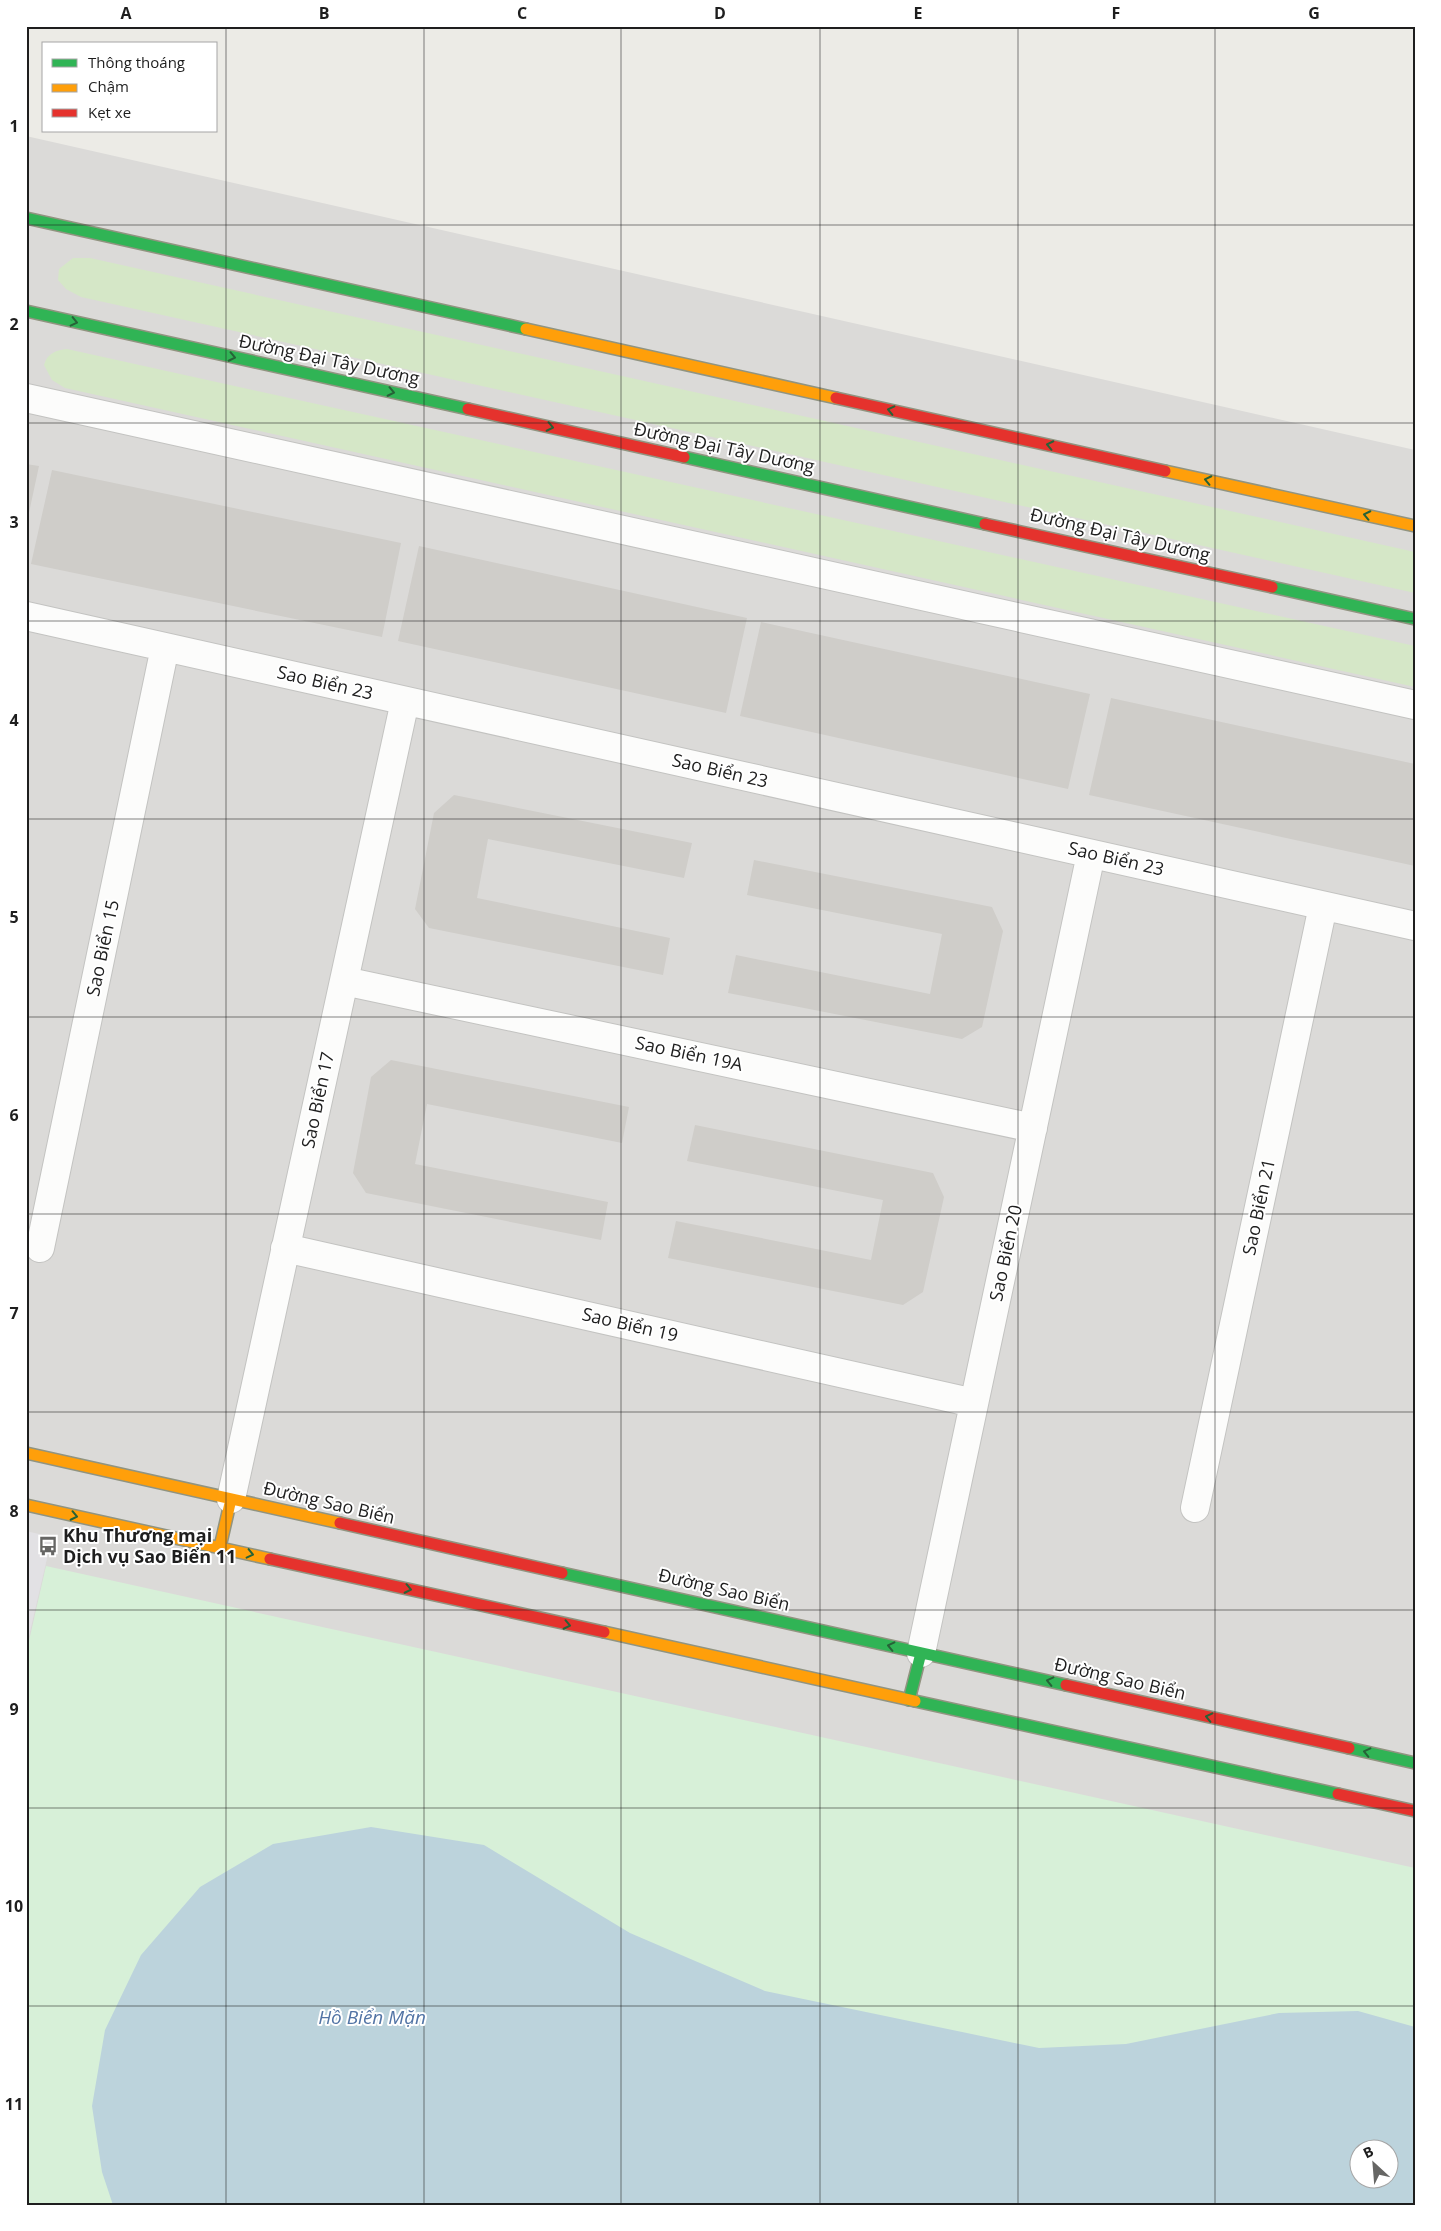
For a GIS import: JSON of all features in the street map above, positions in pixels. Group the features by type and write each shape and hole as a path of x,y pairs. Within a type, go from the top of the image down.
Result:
{"street":[{"path":"26,218 1415,526"},
{"name":"Đường Đại Tây Dương","path":"26,311 1415,619"},
{"path":"26,398 1415,705"},
{"name":"Sao Biển 23","path":"26,616 1415,926"},
{"name":"Sao Biển 15","path":"40,1248 165,647"},
{"name":"Sao Biển 17","path":"230,1498 405,701"},
{"name":"Sao Biển 20","path":"921,1653 1091,854"},
{"name":"Sao Biển 21","path":"1194,1508 1323,906"},
{"name":"Sao Biển 19A","path":"344,981 1033,1128"},
{"name":"Sao Biển 19","path":"286,1248 974,1402"},
{"name":"Đường Sao Biển","path":"26,1453 1415,1763"},
{"path":"220,1547 230,1498"},
{"path":"26,1505 1415,1811"},
{"path":"910,1700 921,1653"}],"shaded area":[{"path":"26,136 1415,450 1415,2205 26,2205"},
{"path":"26,1531 52,1537 26,1649"}],"green space":[{"path":"73,258 90,258 1415,552 1415,593 81,297 66,289 58,280 59,269"},
{"path":"67,349 1415,646 1415,687 65,388 52,380 44,365 47,358 53,353"},
{"path":"46,1566 1415,1868 1415,2205 26,2205 26,1654"}],"water":[{"name":"Hồ Biển Mặn","path":"371,1827 484,1845 630,1933 765,1991 1039,2048 1126,2044 1279,2013 1358,2011 1415,2027 1415,2205 113,2205 102,2172 92,2106 105,2030 141,1955 200,1887 273,1844"}],"building":[{"path":"26,464 39,466 27,522 26,522"},
{"path":"52,470 401,543 382,637 31,564"},
{"path":"419,546 747,618 726,713 398,641"},
{"path":"761,622 1090,694 1068,789 740,716"},
{"path":"1111,698 1415,764 1415,866 1089,795"},
{"path":"454,795 692,843 684,878 488,839 477,898 670,938 663,975 429,928 415,909 434,813"},
{"path":"754,860 992,907 1003,931 982,1027 962,1039 728,993 736,955 930,994 942,934 747,895"},
{"path":"391,1060 629,1107 622,1143 427,1104 415,1164 608,1202 601,1240 366,1193 353,1173 371,1077"},
{"path":"695,1125 933,1173 944,1197 923,1292 903,1305 668,1258 676,1221 871,1260 883,1200 687,1161"}],"traffic: fast":[{"path":"26,218 526,329"},
{"path":"26,311 468,409"},
{"path":"684,457 985,524"},
{"path":"1272,587 1415,619"},
{"path":"562,1573 1066,1685"},
{"path":"909,1700 921,1653"},
{"path":"915,1701 1338,1794"},
{"path":"1349,1748 1415,1763"}],"traffic: slow":[{"path":"526,329 836,398"},
{"path":"1165,471 1415,526"},
{"path":"26,1453 340,1523"},
{"path":"220,1547 231,1499"},
{"path":"26,1505 270,1559"},
{"path":"604,1632 915,1701"}],"traffic: jam":[{"path":"836,398 1165,471"},
{"path":"468,409 684,457"},
{"path":"985,524 1272,587"},
{"path":"340,1523 562,1573"},
{"path":"270,1559 604,1632"},
{"path":"1066,1685 1349,1748"},
{"path":"1338,1794 1415,1811"}],"place":[{"name":"Khu Thương mại Dịch vụ Sao Biển 11","path":"48,1546"}]}
